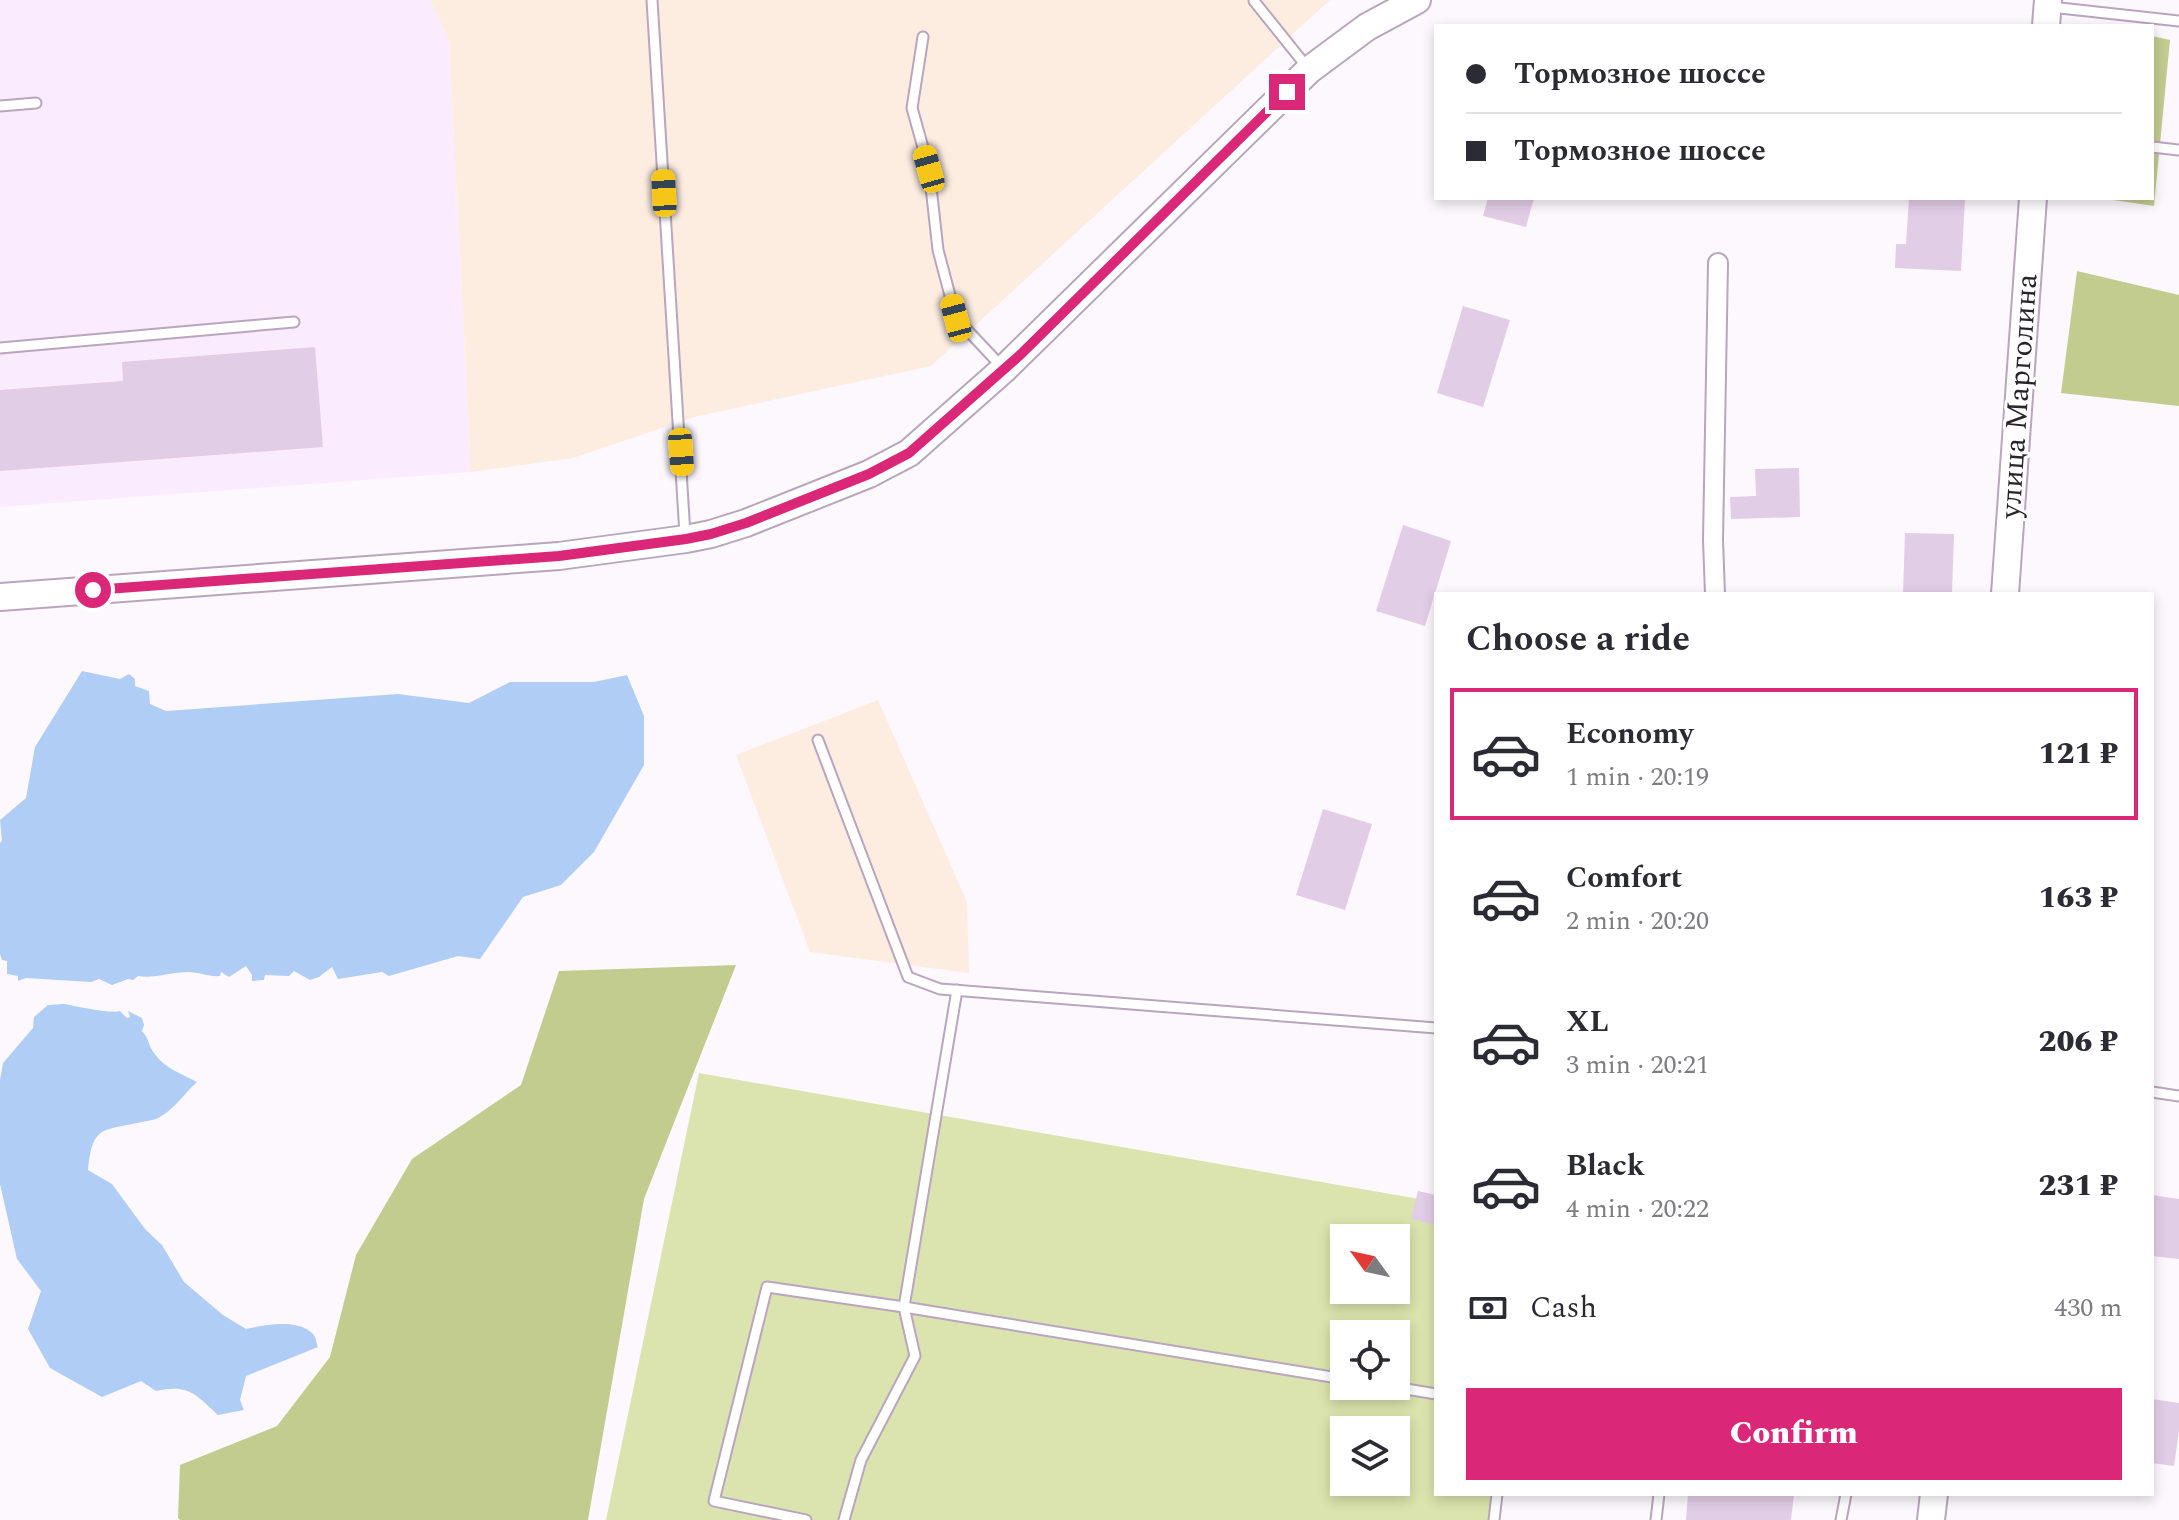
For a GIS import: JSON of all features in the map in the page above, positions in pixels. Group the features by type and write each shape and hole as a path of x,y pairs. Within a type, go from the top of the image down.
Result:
{"street":[{"path":"0,597 559,556 686,539 746,523 869,474 909,453 1004,369 1309,70 1367,27 1417,0"},
{"name":"улица Марголина","path":"2005,592 2033,200"},
{"path":"1715,592 1713,540 1718,263"},
{"path":"1931,1520 1934,1496"}],"lane":[{"path":"652,0 686,539"},
{"path":"1254,1 1309,70"},
{"path":"2047,11 2179,21"},
{"path":"923,37 912,108 929,169 938,250 956,318 1004,369"},
{"path":"0,106 36,103"},
{"path":"2154,147 2179,150"},
{"path":"0,348 294,322"},
{"path":"818,740 908,977 921,984 957,990 1434,1028"},
{"path":"844,1520 861,1460 915,1356 904,1307 957,990"},
{"path":"2154,1092 2179,1096"},
{"path":"806,1520 714,1501 767,1287 1330,1377"},
{"path":"1410,1390 1434,1394"},
{"path":"1494,1520 1497,1496"},
{"path":"1656,1520 1659,1496"},
{"path":"1841,1520 1846,1496"}],"shaded area":[{"path":"0,0 430,0 449,39 471,472 0,507"},
{"path":"430,0 1330,0 931,366 694,417 573,458 471,472 449,40"},
{"path":"878,700 967,902 969,973 810,952 736,755"}],"green space":[{"path":"2154,36 2170,40 2154,206 2114,200 2154,200"},
{"path":"2077,271 2179,295 2179,406 2061,393"},
{"path":"736,965 644,1199 588,1520 178,1518 180,1465 277,1426 330,1357 356,1255 412,1159 521,1085 559,971"},
{"path":"699,1073 1434,1202 1434,1496 1502,1496 1499,1520 606,1520"}],"water":[{"path":"82,671 120,679 129,674 135,679 135,686 149,691 150,704 166,711 398,694 469,703 510,682 594,682 627,675 644,716 644,765 594,852 561,885 523,897 480,959 458,956 389,976 382,972 338,979 332,967 310,980 294,971 289,976 265,975 264,980 252,981 246,966 229,977 221,972 220,976 216,976 182,972 138,976 112,985 99,979 91,982 26,978 18,981 18,976 7,974 7,961 2,960 0,954 0,820 26,798 35,747"},
{"path":"48,1005 120,1011 127,1018 130,1017 128,1011 142,1018 142,1031 158,1058 197,1082 160,1117 102,1132 93,1145 88,1170 112,1184 145,1229 162,1245 184,1282 223,1315 246,1329 290,1324 307,1329 315,1337 318,1347 246,1376 240,1400 244,1410 218,1415 191,1392 176,1389 156,1391 141,1381 102,1397 50,1368 28,1329 41,1291 17,1259 0,1184 0,1080 3,1063 33,1028 34,1017"}],"building":[{"path":"1487,200 1533,200 1526,227 1483,216"},
{"path":"1909,200 1965,200 1961,271 1895,268 1896,244 1906,244"},
{"path":"1463,306 1510,320 1483,407 1437,393"},
{"path":"315,347 323,447 0,471 0,390 123,381 122,362"},
{"path":"1799,468 1800,517 1731,519 1730,497 1756,496 1755,469"},
{"path":"1403,525 1451,541 1425,626 1376,611"},
{"path":"1905,533 1954,534 1952,592 1903,592"},
{"path":"1323,809 1372,824 1345,910 1296,895"},
{"path":"1418,1191 1434,1195 1434,1225 1411,1219"},
{"path":"2154,1195 2179,1199 2179,1259 2154,1256"},
{"path":"2154,1399 2179,1403 2174,1466 2154,1463"},
{"path":"1688,1496 1794,1496 1791,1520 1686,1520"}],"route":[{"path":"93,590 559,556 686,539 746,523 869,474 909,453 1020,355 1287,92"}]}
